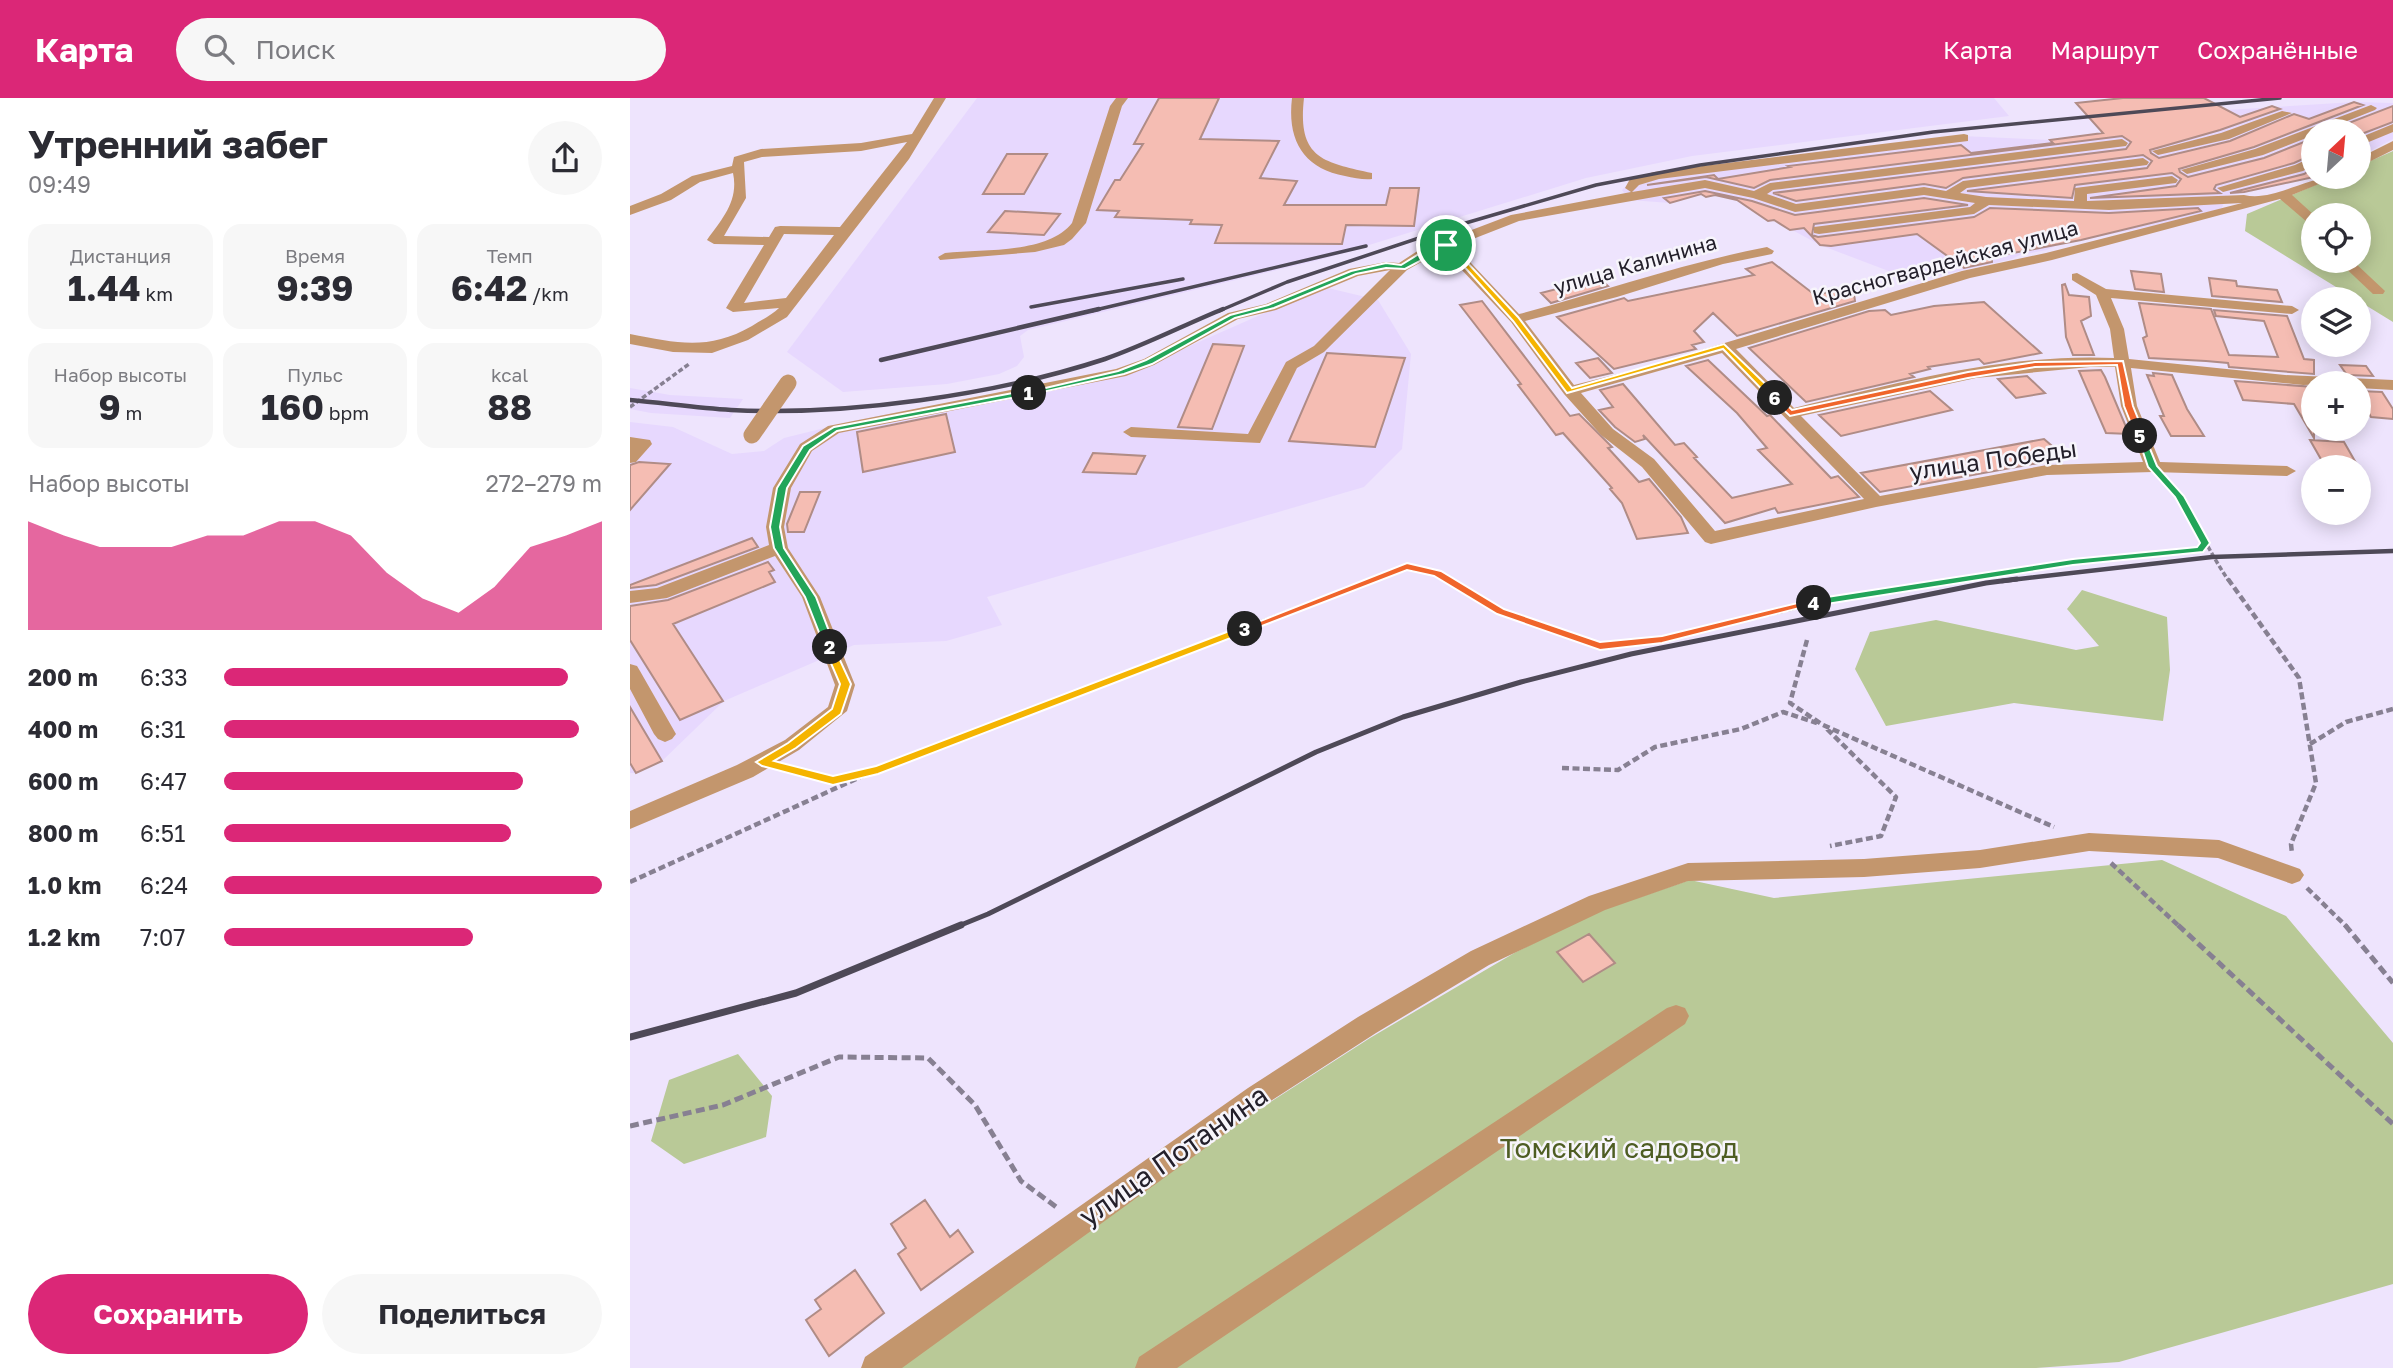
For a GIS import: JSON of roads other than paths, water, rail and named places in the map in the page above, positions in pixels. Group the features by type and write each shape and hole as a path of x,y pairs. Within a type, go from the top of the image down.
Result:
{"street":[{"path":"630,339 673,348 712,348 743,338 767,326 793,302 844,231 905,156 940,98"},
{"path":"945,257 1036,247 1059,242 1070,235 1079,223 1116,106 1122,98"},
{"path":"1298,98 1296,111 1303,145 1309,157 1320,165 1337,171 1368,176"},
{"path":"2187,170 2259,152 2371,108"},
{"path":"2158,151 2225,136 2286,113"},
{"path":"2371,137 2393,128"},
{"path":"2225,136 2299,168"},
{"path":"773,241 715,240 742,199 743,185 738,160 761,153 861,147 916,137"},
{"path":"1633,195 1629,190 1634,182 1658,175 1964,138"},
{"path":"2371,142 2391,146"},
{"path":"1756,195 1770,187 2122,143"},
{"path":"2371,157 2391,146"},
{"path":"1950,194 1963,185 2143,162"},
{"path":"1941,166 1963,185"},
{"path":"630,211 666,197 696,179 738,167"},
{"path":"2223,188 2299,168"},
{"path":"2081,203 2080,191 2172,180"},
{"path":"1130,432 1254,439 1290,365 1319,349 1402,267 1424,253 1516,218 1705,184 1756,195 1795,208 1924,191 1986,201 2109,206 2244,199 2257,203"},
{"name":"Красногвардейская улица","path":"1570,391 1966,274 2047,257 2257,203 2301,188"},
{"path":"2283,195 2301,209"},
{"path":"1819,230 1974,210 1986,201"},
{"path":"793,302 733,308 780,230 844,231"},
{"path":"1446,245 1516,319 1570,391"},
{"name":"улица Калинина","path":"1516,319 1612,294 1720,260 1768,251"},
{"path":"630,820 762,762 792,746 837,711 845,684 811,597 779,548 775,527 782,488 806,448 834,429 1121,373 1149,362 1233,316 1271,307 1354,272 1386,265 1402,267"},
{"path":"2359,273 2378,290"},
{"path":"2077,277 2102,293 2292,310"},
{"path":"2102,293 2117,329 2120,363 2129,406 2153,467"},
{"path":"1724,346 1876,502"},
{"path":"1790,414 1968,375 2035,365 2120,363 2251,377 2393,385"},
{"path":"752,435 788,383"},
{"name":"улица Победы","path":"1570,391 1606,432 1648,463 1711,538 1876,502 2047,470 2153,467 2287,471"},
{"path":"630,442 644,444 630,458"},
{"path":"630,597 660,594 779,548"},
{"path":"630,671 665,734"},
{"name":"улица Потанина","path":"876,1368 1257,1096 1367,1025 1480,958 1597,903 1688,872 1864,868 1980,859 2089,842 2219,849 2292,875"},
{"path":"1150,1368 1676,1016"}],"railway":[{"path":"1219,311 1287,282 1452,227 1596,185 1700,165 1933,132 2280,98"},
{"path":"1091,311 1366,246"},
{"path":"1031,307 1183,279"},
{"path":"881,360 1099,309"},
{"path":"630,400 718,409 776,411 871,406 969,393 1062,372 1105,359 1223,309"},
{"path":"2002,581 2212,557 2393,551"},
{"path":"956,927 988,914 1316,752 1403,717 1521,682 1631,654 2017,579"},
{"path":"630,1037 796,993 961,925"}],"park label":[{"name":"Томский садовод","path":"1619,1147"}]}
